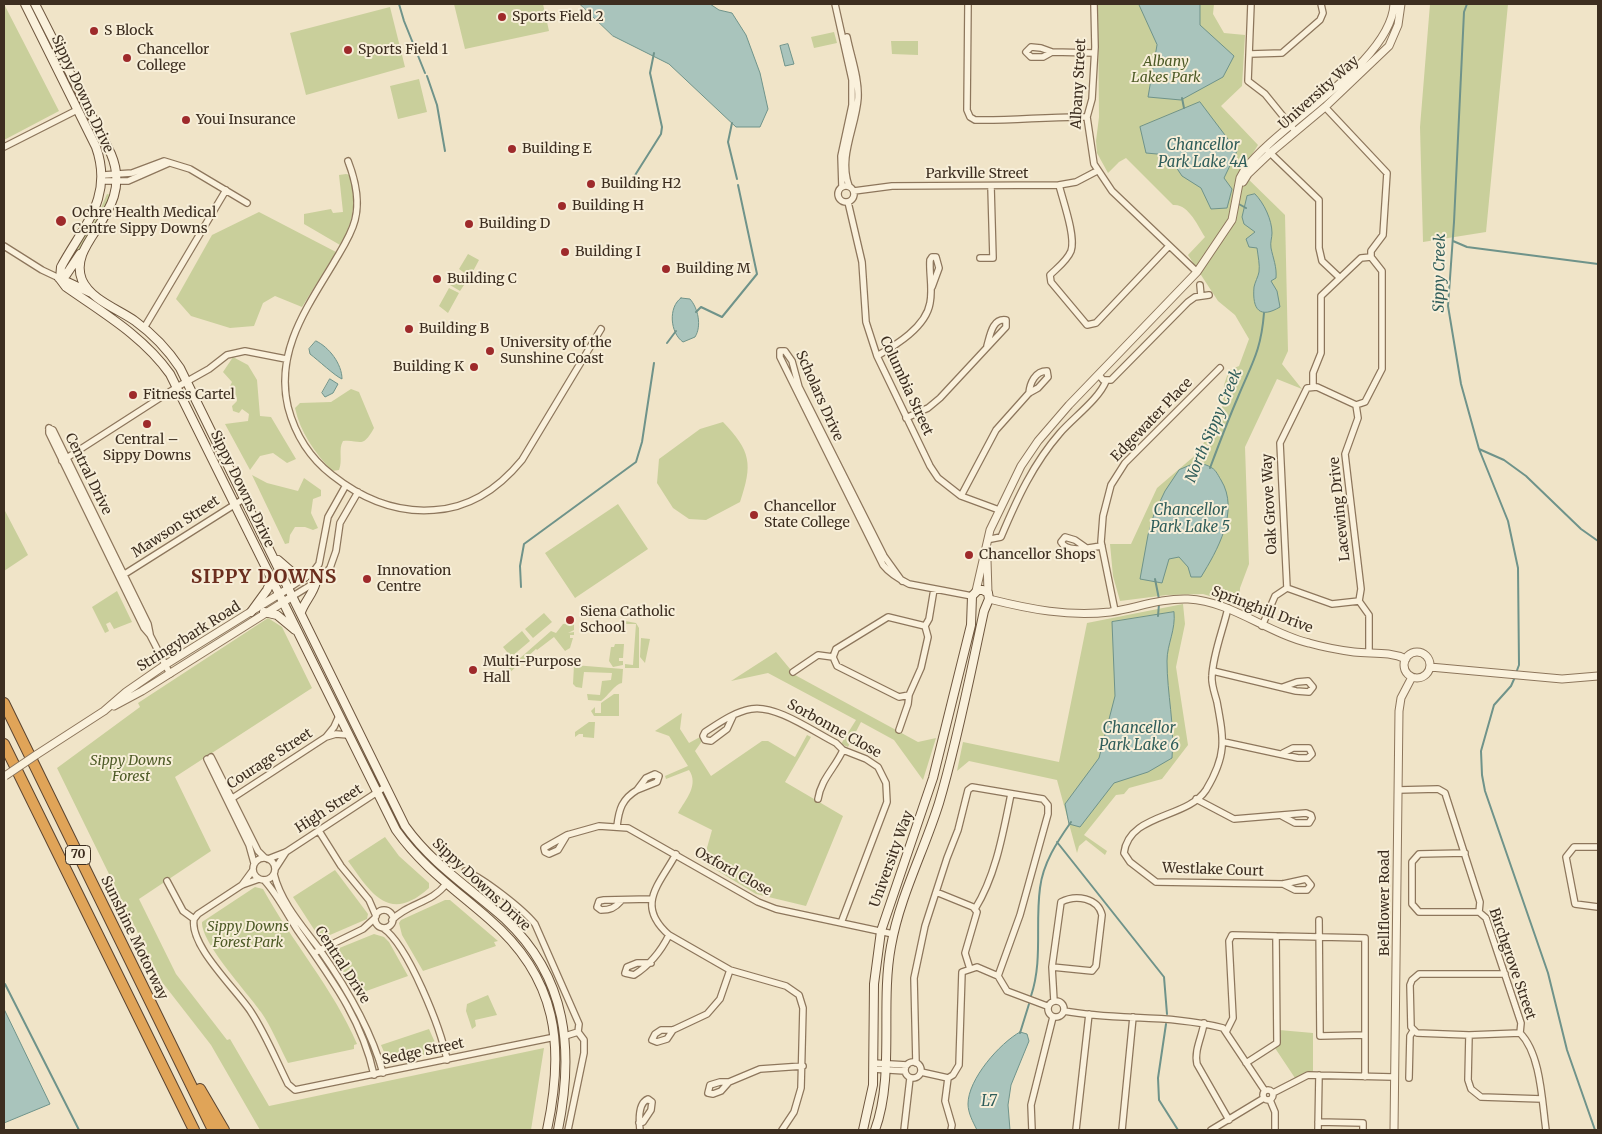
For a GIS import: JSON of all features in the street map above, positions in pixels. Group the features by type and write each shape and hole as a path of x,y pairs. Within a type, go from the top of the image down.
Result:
{"highway":[{"name":"Sunshine Motorway","path":"4,703 213,1130"},
{"name":"70","path":"4,744 194,1130"},
{"path":"152,1006 224,1130"},
{"path":"155,1053 189,1130"}],"main road":[{"name":"Sippy Downs Drive","path":"25,4 96,147 103,178 97,206 60,267 59,278 66,287 144,344 162,364 177,387 376,793 404,840 424,865 500,928 524,958 544,994 555,1037 557,1078 547,1130"},
{"name":"Sippy Downs Drive","path":"35,4 111,154 117,179 112,204 84,249 80,264 81,275 85,285 94,296 144,328 172,356 187,381 245,498 402,820 426,853 506,920 528,947 553,991 565,1036 567,1076 558,1130"},
{"path":"59,278 66,275 84,249"},
{"path":"59,278 94,296"},
{"path":"274,557 293,572 305,577"},
{"path":"251,612 267,590 272,579"},
{"path":"301,612 306,600 314,591 316,582"},
{"path":"984,590 988,599 978,606 974,596 984,590"},
{"name":"University Way","path":"863,1130 870,1102 873,1066 874,984 881,932 933,778 971,625 974,596"},
{"name":"University Way","path":"875,1130 883,1098 886,990 893,934 904,895 933,820 950,762 988,599"},
{"path":"264,612 277,616 297,632"},
{"path":"555,1037 565,1036"}],"street":[{"path":"835,4 855,73 854,106 846,156 849,186 854,191 853,199 848,202 842,201 838,197 838,191 842,187 849,186"},
{"path":"839,4 846,41"},
{"path":"968,4 967,110 970,118 976,120 1020,120 1060,116 1088,117"},
{"name":"Albany Street","path":"1094,4 1092,99 1088,117 1091,153 1098,171 1112,191 1197,272"},
{"path":"1251,4 1248,81 1265,94 1295,131"},
{"path":"1250,54 1274,55 1285,51 1320,20 1323,13 1321,4"},
{"name":"University Way","path":"974,596 985,544 997,514 1012,482 1038,441 1197,272 1232,220 1239,192 1248,174 1290,124 1325,97 1375,48 1389,26 1394,4"},
{"name":"University Way","path":"1267,150 1325,107 1389,46 1398,25 1401,4"},
{"path":"1052,52 1094,53"},
{"path":"842,187 841,156 854,106"},
{"path":"1313,387 1317,387 1356,405 1365,402 1382,369 1382,271 1371,257 1371,251 1383,235 1387,173 1325,107"},
{"path":"4,147 77,110"},
{"path":"1267,150 1319,200 1319,248 1322,261 1340,278"},
{"path":"348,161 356,186 356,218 348,238 297,325 286,359 286,395 295,428 315,459 346,485 389,506 416,510 457,506 482,497 504,480 522,460 601,329"},
{"path":"103,178 117,179 157,163 169,164 190,169 247,202"},
{"name":"Parkville Street","path":"854,191 892,186 1060,186 1076,182 1098,171"},
{"path":"1060,186 1072,240 1067,258 1050,275 1051,282 1087,325 1096,323 1169,246"},
{"path":"980,258 995,258 991,187"},
{"path":"144,328 226,190"},
{"name":"Columbia Street","path":"848,202 862,262 866,322 877,356 906,418 938,478 961,496 997,514"},
{"path":"4,246 42,270 59,278"},
{"name":"Oak Grove Way","path":"1287,588 1280,443 1307,388 1313,387 1314,373 1321,354 1321,296 1361,258 1371,257"},
{"path":"1200,285 1201,296"},
{"path":"877,356 899,342 918,324 929,308 932,287"},
{"path":"991,539 1001,537 1012,507 1036,464 1060,432 1101,390 1106,381 1111,380 1188,302 1201,296 1209,295"},
{"path":"906,418 928,408 940,398 1006,327 1006,320 999,320 993,326 988,346"},
{"name":"Scholars Drive","path":"902,581 884,556 803,396 790,356 785,351 780,351 779,354 782,362 879,559 890,573 902,581 934,590 974,596"},
{"path":"64,460 234,352 252,352 286,359"},
{"name":"Edgewater Place","path":"1115,611 1106,557 1102,546 1105,506 1111,485 1118,472 1220,368"},
{"path":"1099,375 1106,381"},
{"path":"961,496 996,430 1029,393"},
{"name":"Lacewing Drive","path":"1356,405 1358,418 1345,454 1361,589 1360,601 1369,615 1369,653"},
{"name":"Central Drive","path":"64,460 52,429 49,428 49,433 148,624 150,636 170,674"},
{"path":"291,592 305,577 316,569 321,560 328,517 346,485"},
{"path":"291,592 316,582 333,562 340,523 358,492"},
{"name":"Mawson Street","path":"122,576 245,498"},
{"name":"University Way","path":"988,599 986,567 997,514"},
{"path":"1085,547 1102,546"},
{"path":"1262,626 1275,596 1287,588 1332,604 1360,601"},
{"path":"899,730 908,704 909,695 921,668 925,653 928,637 925,626 929,618 934,590"},
{"name":"Stringybark Road","path":"104,711 126,692 165,665 251,612 291,592"},
{"name":"Stringybark Road","path":"4,776 104,711 170,674 264,612 281,598"},
{"name":"Springhill Drive","path":"988,599 1053,612 1088,614 1115,611 1166,600 1200,600 1228,608 1262,626 1309,643 1369,653 1392,654 1406,659"},
{"path":"1228,608 1212,677 1224,742 1217,770 1204,792 1196,799 1234,819 1282,816"},
{"path":"909,695 899,697 837,666 833,657 836,649 888,617 925,626"},
{"path":"1419,653 1428,660 1430,667 1423,677 1412,677 1406,672 1406,659 1411,654 1419,653"},
{"path":"793,672 818,655 833,657"},
{"path":"1430,667 1503,672 1562,679 1598,676"},
{"path":"1213,671 1283,687"},
{"name":"Bellflower Road","path":"1394,1130 1393,1077 1396,1066 1397,1038 1400,704 1412,677"},
{"name":"Sorbonne Close","path":"734,716 724,732 711,741 704,739 705,732 734,716 756,708 773,710 836,743 843,750 866,759 878,767 886,783 887,802 841,923"},
{"name":"Courage Street","path":"326,737 334,727 339,716"},
{"name":"Courage Street","path":"230,800 326,737 336,734 348,734"},
{"path":"1224,742 1282,753"},
{"path":"818,799 823,780 836,764 843,750"},
{"path":"209,758 258,851 267,858"},
{"name":"High Street","path":"254,866 267,858 286,852 385,787"},
{"path":"910,1078 916,1078 921,1072 920,1066 916,1063 914,978 925,926 958,830 968,790 972,787 1043,799 1048,805 1048,814 1020,915 998,976"},
{"name":"Birchgrove Street","path":"1398,790 1438,789 1445,793 1480,902 1479,912 1486,918 1505,974 1521,1023 1520,1034 1528,1041 1540,1082 1546,1130"},
{"path":"618,826 620,808 624,800 637,790"},
{"path":"970,969 964,954 977,912 975,909 987,886 1002,836 1011,794"},
{"name":"Westlake Court","path":"1196,799 1179,811 1144,824 1128,842 1124,853 1130,862 1156,882 1283,884"},
{"path":"230,800 249,846 254,866 242,885"},
{"name":"Oxford Close","path":"567,835 590,827 618,826 638,832 758,902 776,909 893,934"},
{"path":"318,831 341,866 369,900 387,912 392,921 397,941 415,975 448,1060"},
{"path":"1598,847 1574,847 1566,857 1575,904 1598,907"},
{"name":"High Street","path":"275,871 286,852"},
{"path":"1465,853 1419,854 1412,862 1412,904 1419,912 1479,912"},
{"path":"676,854 651,900 654,918 669,935 730,970 786,986 798,995 803,1008 803,1066 800,1088 794,1112 782,1130"},
{"name":"Central Drive","path":"267,858 275,871 284,897 352,1012 367,1047 374,1075"},
{"name":"Central Drive","path":"254,866 262,880 352,1000 365,1025 383,1073"},
{"path":"167,881 183,911 194,919 196,915 242,885 262,880 275,871"},
{"name":"Sippy Downs Drive","path":"465,871 476,876 524,912 535,924 579,1024 578,1032 584,1040 584,1053 568,1130"},
{"path":"317,951 363,929 380,912 405,910 433,898 446,884"},
{"path":"936,892 975,909"},
{"path":"1052,967 1092,971 1096,966 1102,916 1100,907 1095,901 1070,897 1061,902 1052,967 1054,1001"},
{"path":"369,900 376,924 397,941"},
{"path":"621,901 651,900"},
{"path":"363,929 382,928 405,910"},
{"name":"Sedge Street","path":"194,919 194,931 206,954 250,1011 288,1084 295,1090 555,1037"},
{"path":"1320,920 1320,1036 1365,1035"},
{"path":"1226,1032 1233,1018 1229,941 1232,934 1365,938 1365,1077"},
{"path":"650,963 669,935"},
{"path":"1246,1063 1277,1043 1276,936"},
{"path":"921,1072 948,1078 953,1075 959,1065 960,987 962,972 977,966 998,976 1008,991 1047,1006"},
{"path":"673,1030 699,1019 715,1007 730,970"},
{"path":"1409,1078 1410,1036 1413,1031 1410,1021 1410,985 1415,976 1426,973 1505,974"},
{"path":"1058,1000 1063,1004 1064,1011 1060,1016 1053,1017 1048,1013 1047,1006 1058,1000"},
{"path":"1064,1011 1204,1023 1223,1028 1265,1091 1267,1099 1275,1112 1275,1130"},
{"path":"1076,1130 1090,1014"},
{"path":"1032,1130 1031,1105 1053,1017"},
{"path":"1122,1130 1133,1017"},
{"path":"1204,1023 1202,1036 1195,1054 1197,1064 1229,1120"},
{"path":"1413,1031 1417,1033 1469,1035 1520,1034"},
{"path":"565,1036 578,1032"},
{"path":"1469,1035 1468,1080 1471,1089 1481,1098 1542,1100"},
{"path":"873,1066 906,1068 916,1063"},
{"path":"729,1082 767,1067 803,1066"},
{"path":"904,1130 910,1078 906,1068"},
{"path":"1211,1130 1267,1099 1273,1093 1308,1075 1393,1077"},
{"path":"1318,1130 1319,1076"},
{"path":"948,1078 945,1101 952,1130"},
{"path":"1265,1091 1273,1093"},
{"path":"1318,1122 1363,1123 1363,1130"},
{"path":"639,1123 640,1130"}],"green space":[{"path":"4,4 59,111 4,140"},
{"name":"Sports Field 2","path":"454,4 543,4 549,31 465,49"},
{"name":"Albany Lakes Park","path":"1098,4 1214,4 1213,14 1224,33 1245,35 1242,86 1221,106 1258,145 1241,172 1285,215 1288,351 1282,364 1302,389 1277,379 1245,447 1249,564 1240,588 1239,605 1203,594 1167,595 1120,601 1113,576 1110,544 1131,544 1157,488 1199,452 1223,405 1224,385 1229,370 1239,366 1249,339 1235,315 1218,301 1188,255 1205,237 1188,211 1178,205 1173,205 1126,158 1108,173 1097,153 1096,141 1099,117"},
{"path":"1430,4 1508,4 1486,232 1423,242 1420,127"},
{"name":"Sports Field 1","path":"390,7 405,67 306,95 290,33"},
{"path":"834,32 837,43 814,48 811,37"},
{"path":"891,41 918,41 918,55 892,54"},
{"path":"419,79 427,112 398,119 390,86"},
{"path":"339,175 351,175 353,211 345,237 340,245 304,224 304,214 331,209 333,213 343,212"},
{"path":"107,194 111,195 102,214 71,265 68,264 97,217"},
{"path":"259,212 336,252 302,307 275,296 263,303 254,326 230,328 191,316 176,299 212,235"},
{"path":"468,254 479,260 470,277 459,269"},
{"path":"457,273 468,279 460,291 450,285"},
{"path":"449,288 459,293 448,313 439,306"},
{"path":"233,357 248,365 257,380 260,416 271,417 296,459 287,463 273,453 260,456 250,470 225,424 248,421 249,414 242,409 239,413 233,411 232,406 237,401 236,395 231,393 229,388 232,382 223,372"},
{"path":"351,389 359,392 374,428 363,441 343,441 339,470 332,471 309,442 300,425 295,408 300,403 331,402"},
{"path":"723,422 739,441 747,459 747,478 740,502 706,520 689,519 673,508 657,483 659,459 700,429"},
{"path":"252,475 267,483 298,491 304,478 321,490 321,496 313,499 311,513 318,528 313,530 305,527 295,527 290,535 289,543 285,544"},
{"path":"618,504 648,549 575,598 545,553"},
{"path":"4,509 28,555 4,571"},
{"path":"117,591 132,622 114,629 110,622 106,624 109,631 105,633 92,607"},
{"path":"1183,604 1185,624 1176,667 1188,745 1162,779 1129,788 1124,794 1116,795 1084,835 1107,851 1105,855 1086,840 1079,846 1077,853 1057,780 969,761 957,771 963,742 1059,762 1087,623"},
{"path":"544,613 552,622 533,638 525,629"},
{"name":"Sippy Downs Forest","path":"268,618 282,627 312,688 175,777 211,851 139,899 176,974 227,1040 230,1039 269,1106 544,1048 531,1130 260,1130 211,1045 162,982 57,768 140,707 138,703"},
{"path":"625,621 636,623 639,628 639,668 625,668 625,664 633,665 636,624 626,624 626,627 622,628"},
{"path":"574,623 574,630 568,633 574,632 574,635 570,635 570,638 573,638 570,648 565,651 554,637 536,649 498,683 495,680 551,631 556,633 563,624"},
{"path":"522,631 530,641 511,657 503,647"},
{"path":"641,638 650,639 645,663 640,657"},
{"path":"615,644 624,644 623,658 619,658 619,661 623,661 623,665 613,667 609,661 611,647 614,647"},
{"path":"776,652 795,675 918,742 936,738 923,780 894,740 861,722 848,747 841,744 856,720 768,673 731,681"},
{"path":"574,665 623,669 622,683 601,701 588,700 587,694 600,695 602,681 611,680 612,673 584,672 582,688 576,687 573,684"},
{"path":"614,694 619,694 619,716 594,716 591,711 595,707 595,713 601,713 601,703"},
{"path":"682,713 680,729 689,743 700,737 702,741 695,751 711,776 762,741 768,741 795,757 807,735 811,737 785,782 843,816 806,906 756,894 703,862 712,830 678,813 692,787 692,776 689,770 666,779 665,776 688,766 669,736 655,731"},
{"path":"589,722 595,722 594,738 583,737 583,734 575,737 575,732"},
{"path":"385,837 399,856 429,883 429,888 415,898 403,903 392,904 382,900 365,884 348,861"},
{"path":"335,870 368,914 367,919 323,938 319,937 293,897"},
{"name":"Sippy Downs Forest Park","path":"255,887 263,889 274,909 324,984 357,1044 354,1045 354,1049 288,1063 261,1012 226,968 209,942 202,922"},
{"path":"445,900 450,900 498,941 494,942 496,946 423,971 402,935 399,923 401,920"},
{"path":"374,934 384,937 389,942 408,976 358,994 331,955 332,951"},
{"path":"488,995 497,1015 475,1020 476,1026 472,1029 466,1011 467,1004"},
{"path":"429,1029 437,1047 436,1052 396,1061 387,1059 381,1045"},
{"path":"1279,1030 1313,1033 1313,1073 1295,1078 1275,1048 1280,1044"}],"water":[{"path":"580,4 710,4 719,10 732,13 746,35 760,73 768,109 760,127 736,127 669,64 613,36"},
{"path":"1139,4 1200,4 1200,25 1234,56 1223,77 1181,100 1148,97 1157,45"},
{"path":"788,44 794,64 785,66 780,46"},
{"name":"Chancellor Park Lake 4A","path":"1200,102 1237,151 1224,178 1232,189 1227,208 1211,209 1201,188 1182,176 1168,155 1146,153 1140,127"},
{"path":"1255,194 1264,207 1271,223 1271,246 1276,278 1271,281 1277,291 1280,307 1267,312 1259,310 1254,302 1254,287 1259,274 1257,248 1249,247 1246,239 1255,232 1244,224 1242,217 1247,196"},
{"path":"681,298 690,299 693,303 699,323 695,337 683,342 675,333 672,320 674,307"},
{"path":"316,341 326,347 334,357 340,368 342,379 310,354 309,349"},
{"path":"330,379 338,384 333,393 325,397 322,393"},
{"name":"Chancellor Park Lake 5","path":"1198,462 1215,470 1226,492 1227,517 1214,555 1201,577 1191,577 1188,567 1179,557 1169,559 1162,583 1140,579 1148,535 1154,514 1165,491 1179,470"},
{"name":"Chancellor Park Lake 6","path":"1174,612 1174,625 1167,661 1173,746 1172,758 1148,772 1114,783 1080,827 1069,824 1065,804 1099,758 1115,696 1112,622"},
{"path":"4,1009 50,1104 4,1123"},
{"name":"L7","path":"1020,1032 1027,1034 1029,1041 1011,1085 1008,1105 1010,1130 977,1130 968,1107 969,1094 973,1084 986,1063 1003,1044"}],"waterway":[{"path":"399,4 425,73"},
{"name":"Sippy Creek","path":"1467,4 1464,12 1448,306 1461,384 1479,449 1508,521 1518,568 1519,665 1516,673"},
{"path":"632,180 661,134 662,127 650,73 654,53"},
{"path":"427,76 437,105 445,151"},
{"name":"North Sippy Creek","path":"1182,98 1184,108"},
{"path":"732,123 728,142 737,179"},
{"path":"696,312 701,307 722,317 757,274 738,185"},
{"name":"North Sippy Creek","path":"1237,203 1246,208"},
{"path":"1453,241 1467,247 1598,264"},
{"name":"North Sippy Creek","path":"1210,468 1255,356 1261,337 1264,313"},
{"path":"667,343 676,331"},
{"path":"521,587 520,566 524,544 636,462 642,442 654,363"},
{"name":"Sippy Creek","path":"1479,449 1504,460 1526,476 1581,529 1598,541"},
{"name":"North Sippy Creek","path":"1155,579 1159,599"},
{"name":"North Sippy Creek","path":"1158,616 1159,604"},
{"path":"1515,677 1511,686 1494,705 1481,751 1482,775 1485,791 1548,973 1567,1050 1595,1130"},
{"name":"North Sippy Creek","path":"1031,996 1037,969 1039,902 1044,870 1051,853 1071,822"},
{"path":"1057,842 1164,977 1167,1014"},
{"path":"5,984 79,1130"},
{"name":"North Sippy Creek","path":"1020,1033 1029,1004"},
{"path":"1166,1024 1158,1078 1159,1100 1178,1130"}],"place":[{"name":"Sports Field 2","path":"502,17"},
{"name":"S Block","path":"94,31"},
{"name":"Sports Field 1","path":"348,50"},
{"name":"Chancellor College","path":"127,58"},
{"name":"Youi Insurance","path":"186,120"},
{"name":"Building E","path":"512,149"},
{"name":"Building H2","path":"591,184"},
{"name":"Building H","path":"562,206"},
{"name":"Ochre Health Medical Centre Sippy Downs","path":"61,221"},
{"name":"Building D","path":"469,224"},
{"name":"Building I","path":"565,252"},
{"name":"Building M","path":"666,269"},
{"name":"Building C","path":"437,279"},
{"name":"Building B","path":"409,329"},
{"name":"University of the Sunshine Coast","path":"490,351"},
{"name":"Building K","path":"474,367"},
{"name":"Fitness Cartel","path":"133,395"},
{"name":"Central – Sippy Downs","path":"147,424"},
{"name":"Chancellor State College","path":"754,515"},
{"name":"Chancellor Shops","path":"969,555"},
{"name":"Innovation Centre","path":"367,579"},
{"name":"Siena Catholic School","path":"570,620"},
{"name":"Multi-Purpose Hall","path":"473,670"}],"district":[{"name":"SIPPY DOWNS","path":"264,578"}]}
